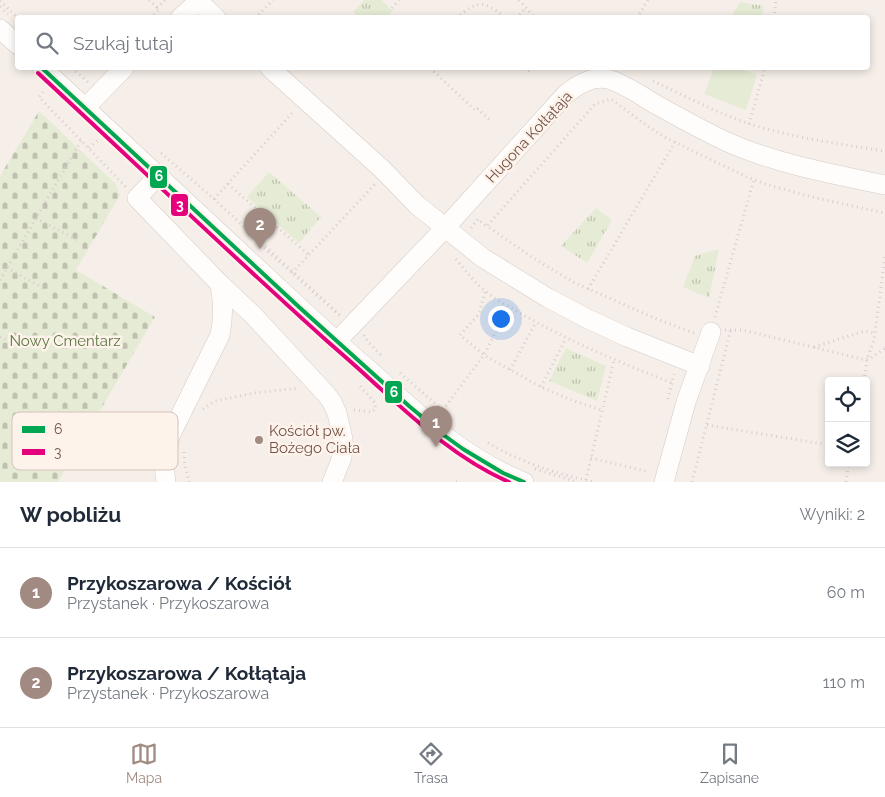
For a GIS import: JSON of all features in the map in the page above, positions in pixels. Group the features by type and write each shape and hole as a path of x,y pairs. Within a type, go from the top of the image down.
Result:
{"street":[{"path":"183,15 198,0 213,15"},
{"path":"0,29 15,42"},
{"path":"44,70 403,402 475,458 524,482"},
{"path":"84,108 122,70"},
{"path":"272,70 382,169 417,205 483,258 548,298 588,319 627,337 700,366"},
{"name":"Hugona Kołłątaja","path":"336,342 359,328 445,228 566,94 581,83 606,78 627,87 725,141 745,149 817,170 885,185"},
{"path":"158,176 137,198 220,284 253,315 332,402 343,439 342,457 332,482"},
{"path":"178,420 220,335 223,319 220,284"},
{"path":"656,477 700,366 710,335"}],"path":[{"path":"149,0 157,8"},
{"path":"154,15 159,9 157,8 165,0"},
{"path":"258,15 273,0"},
{"path":"392,8 399,0"},
{"path":"519,0 532,15"},
{"path":"639,15 648,0"},
{"path":"774,15 776,0"},
{"path":"0,1 15,15"},
{"path":"459,15 470,4 486,1 503,15"},
{"path":"519,15 526,8"},
{"path":"68,70 72,74"},
{"path":"432,70 476,111 478,109 491,121"},
{"path":"749,124 764,70"},
{"path":"647,78 749,124 808,139 885,151"},
{"path":"39,97 137,198"},
{"path":"710,335 657,319 575,283 533,258 487,226 595,104 612,99 646,125 675,142 754,179 812,197 885,213"},
{"path":"213,200 300,105"},
{"path":"0,280 81,141"},
{"path":"588,289 675,142"},
{"path":"157,149 338,312 359,328 382,359 364,344 359,328"},
{"path":"293,272 381,179"},
{"path":"710,335 754,179"},
{"path":"228,184 309,254"},
{"path":"36,218 77,240"},
{"path":"452,254 469,276 486,292 536,322 614,360 672,383"},
{"path":"865,377 867,359 874,340 885,256"},
{"path":"7,268 43,288"},
{"path":"486,292 479,314 460,335 484,355 541,387 602,410"},
{"path":"443,410 484,355 509,306"},
{"path":"510,370 536,322"},
{"path":"710,335 717,330 731,329 755,333 854,358 867,359 885,348"},
{"path":"692,482 731,329"},
{"path":"813,348 865,331 875,333"},
{"path":"0,337 14,344"},
{"path":"541,387 566,338"},
{"path":"586,480 614,360"},
{"path":"437,411 397,372 449,415"},
{"path":"358,384 374,402 376,408 372,412 359,411"},
{"path":"198,414 215,401 254,393 319,386"},
{"path":"707,425 825,444"},
{"path":"481,439 514,457 532,464 559,474 594,482"},
{"path":"486,446 525,466 577,482"},
{"path":"184,448 189,482"},
{"path":"591,458 656,477"},
{"path":"846,482 848,467"},
{"path":"456,482 461,482"}],"green space":[{"path":"364,0 382,0 393,11 389,15 357,15 353,12"},
{"path":"740,2 764,6 762,15 732,15"},
{"path":"713,70 743,70 757,75 746,110 704,94"},
{"name":"Nowy Cmentarz","path":"39,111 116,184 120,195 76,270 155,317 99,412 12,412 12,470 65,470 58,482 0,482 0,176"},
{"path":"269,172 321,217 299,243 247,197"},
{"path":"596,208 612,220 587,263 561,246"},
{"path":"719,249 709,298 683,287 695,256"},
{"path":"566,348 606,366 597,401 549,381"}],"transit line":[{"name":"6","path":"44,70 299,307 409,406 463,449 503,473 524,482"},
{"name":"3","path":"38,73 254,275 404,410 453,450 490,473 509,482"}],"place":[{"name":"Przykoszarowa / Kołłątaja","path":"260,249"},
{"name":"Kościół pw. Bożego Ciała","path":"259,440"},
{"name":"Przykoszarowa / Kościół","path":"436,447"}]}
